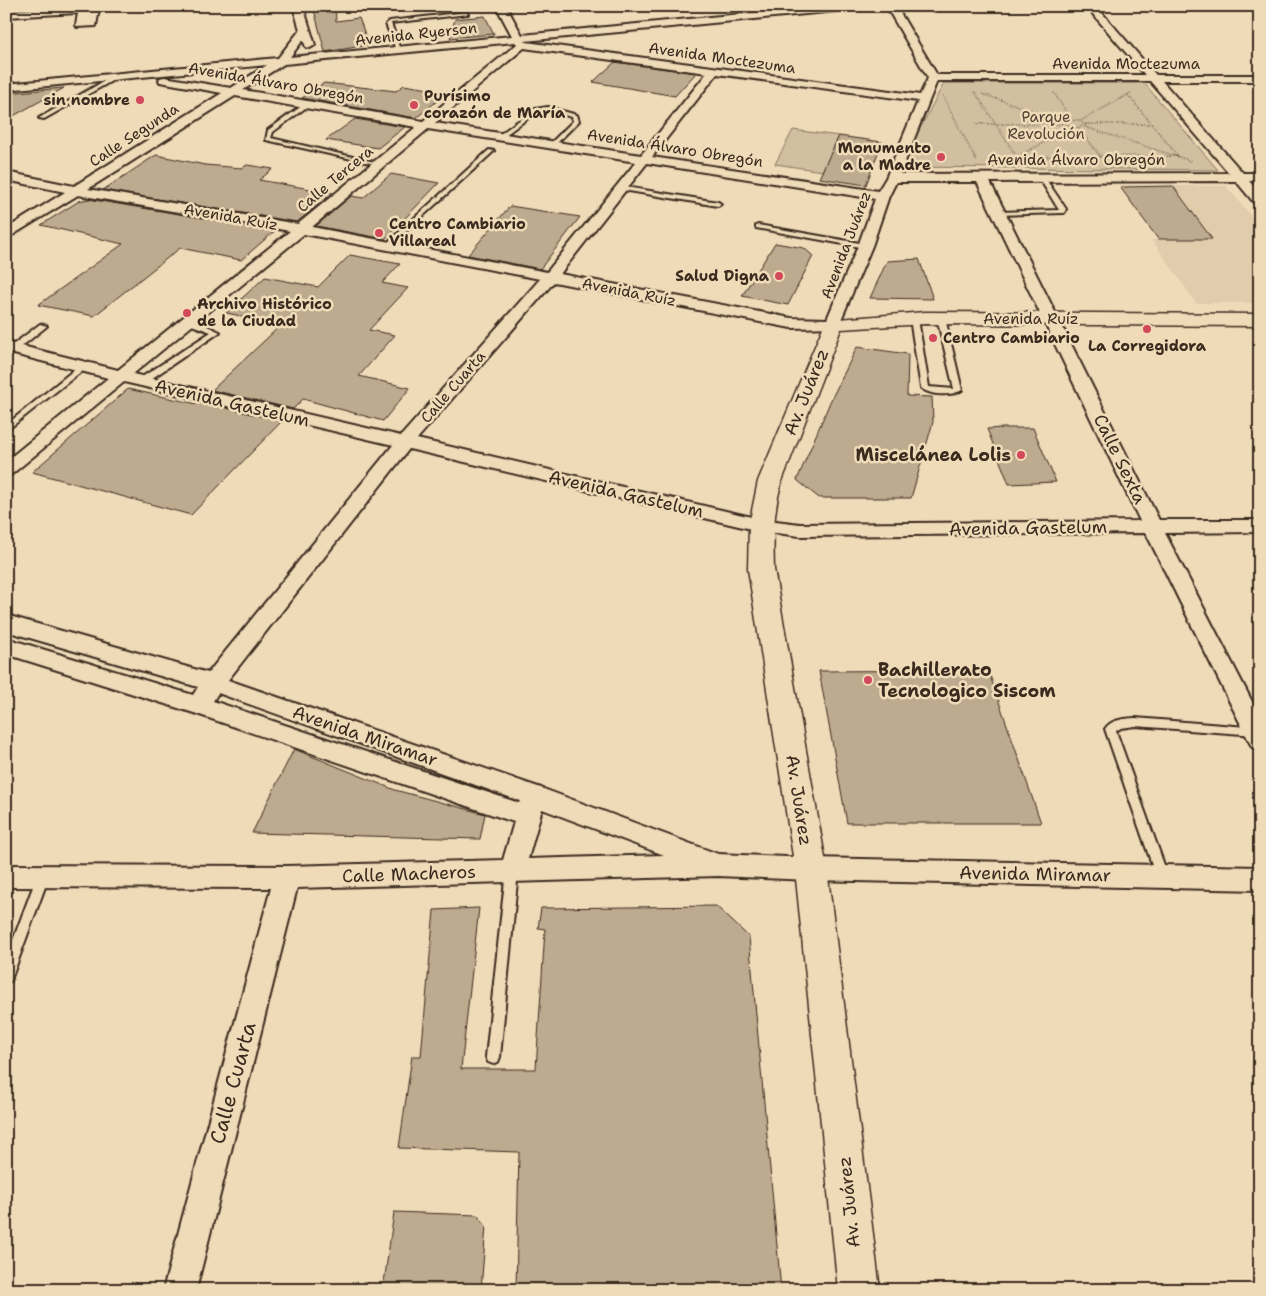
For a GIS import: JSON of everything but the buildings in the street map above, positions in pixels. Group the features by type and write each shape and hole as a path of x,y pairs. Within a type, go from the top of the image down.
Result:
{"street":[{"path":"298,6 316,59"},
{"path":"501,6 520,42"},
{"name":"Avenida Ryerson","path":"6,87 398,50 520,42 709,17 858,6"},
{"path":"890,6 933,78 892,178"},
{"path":"1092,6 1260,202"},
{"path":"6,14 31,9 84,9"},
{"path":"280,62 305,31"},
{"name":"Avenida Moctezuma","path":"520,42 713,72 925,99"},
{"name":"Calle Tercera","path":"6,470 301,229 520,42"},
{"name":"Calle Segunda","path":"6,236 280,62"},
{"name":"Calle Cuarta","path":"198,705 213,683 404,443 550,276 713,72"},
{"name":"Avenida Álvaro Obregón","path":"139,75 231,93 882,196"},
{"name":"Avenida Moctezuma","path":"933,78 1260,78"},
{"name":"Avenida Álvaro Obregón","path":"892,178 980,171 1041,176 1260,177"},
{"name":"Calle Sexta","path":"980,171 998,214 1204,632 1258,736"},
{"name":"Avenida Ruíz","path":"6,176 78,191 301,229 791,323 833,324 941,318 1260,320"},
{"name":"Avenida Juárez","path":"833,324 865,246 882,196 892,178"},
{"name":"Av. Juárez","path":"833,324 770,481 762,506 760,525 761,569 811,868 859,1290"},
{"name":"Avenida Gastelum","path":"9,348 404,443 760,525 800,530 1260,526"},
{"name":"Avenida Miramar","path":"6,623 213,683 530,806"},
{"name":"Avenida Miramar","path":"6,646 718,864"},
{"path":"512,871 530,806"},
{"name":"Calle Macheros","path":"6,876 287,877 718,864 811,868"},
{"name":"Avenida Miramar","path":"811,868 1260,879"},
{"name":"Calle Cuarta","path":"179,1290 287,877"}],"lane":[{"path":"398,50 388,24 390,22 466,13"},
{"path":"42,118 115,77"},
{"path":"306,105 270,131 268,139 377,164"},
{"path":"499,136 537,110 548,109 575,116 576,120 552,145"},
{"path":"388,246 492,152"},
{"path":"998,214 1062,212 1063,209 1041,176"},
{"path":"620,188 718,204"},
{"path":"758,227 865,246"},
{"path":"914,319 925,388 928,390 952,392 958,390 941,318"},
{"path":"142,381 216,332 189,321"},
{"path":"9,348 44,326"},
{"path":"6,429 83,367"},
{"path":"1162,876 1110,729 1119,724 1135,722 1258,736"},
{"path":"493,1057 512,871"},
{"path":"6,977 43,876"}],"path":[{"path":"939,89 980,171"},
{"path":"1081,121 1135,90"},
{"path":"1017,157 975,92 1079,128 1085,125 1153,124"},
{"path":"1054,92 1072,119"},
{"path":"1128,95 1178,156"},
{"path":"976,124 1065,122 1072,119 1196,163"},
{"path":"1008,161 1074,127"},
{"path":"1079,128 1104,161"},
{"path":"1017,157 1178,156"}],"shaded area":[{"path":"1173,186 1226,186 1260,226 1260,303 1196,303 1152,240 1212,238"}],"green space":[{"name":"Parque Revolución","path":"944,83 1144,83 1218,170 900,167"},
{"path":"793,130 839,136 822,171 775,164"}],"place":[{"name":"sin nombre","path":"140,100"},
{"name":"Purísimo corazón de María","path":"414,105"},
{"name":"Monumento a la Madre","path":"941,157"},
{"name":"Centro Cambiario Villareal","path":"379,233"},
{"name":"Salud Digna","path":"779,276"},
{"name":"Archivo Histórico de la Ciudad","path":"187,313"},
{"name":"La Corregidora","path":"1147,329"},
{"name":"Centro Cambiario","path":"933,338"},
{"name":"Miscelánea Lolis","path":"1021,455"},
{"name":"Bachillerato Tecnologico Siscom","path":"868,680"}]}
